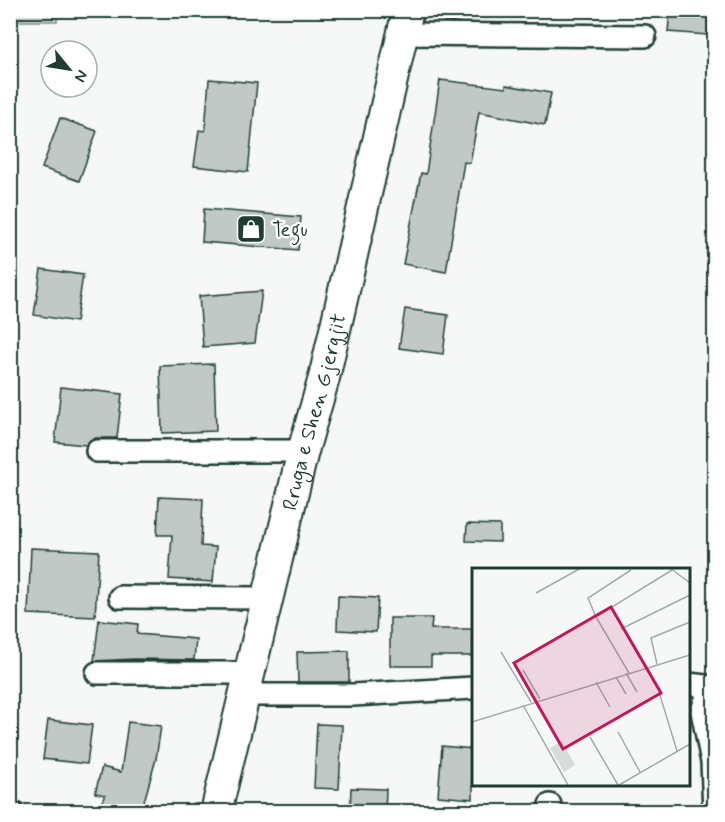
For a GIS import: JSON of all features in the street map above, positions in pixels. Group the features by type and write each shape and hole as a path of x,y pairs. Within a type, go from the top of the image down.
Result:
{"street":[{"path":"405,22 645,36"},
{"name":"Rruga e Shen Gjergjit","path":"216,812 303,451 324,378 405,22"},
{"path":"97,452 303,451"},
{"path":"120,597 267,598"},
{"path":"97,673 247,684 353,695 472,688"},
{"path":"689,684 714,687 708,693 702,711 712,762 714,812"}],"shaded area":[{"path":"11,10 57,11 57,21 11,21"}],"building":[{"path":"670,10 710,10 708,35 668,32"},
{"path":"209,79 257,83 248,172 194,166 199,130 205,131"},
{"path":"440,80 506,88 506,85 551,93 545,125 479,112 470,163 464,162 446,272 403,264 421,173 426,174"},
{"path":"60,118 97,131 79,181 42,168"},
{"name":"Tegu","path":"204,209 301,217 298,250 202,242"},
{"path":"41,269 83,275 76,322 34,315"},
{"path":"262,291 255,343 203,347 199,296"},
{"path":"405,309 448,315 443,354 399,348"},
{"path":"214,364 216,431 162,433 160,366"},
{"path":"61,387 122,394 117,438 96,438 90,440 86,445 55,442"},
{"path":"159,497 203,499 201,546 216,547 213,582 169,579 172,535 157,535"},
{"path":"467,524 500,525 500,542 466,541"},
{"path":"31,548 99,551 95,617 28,614"},
{"path":"338,596 378,598 376,632 337,630"},
{"path":"390,618 432,618 431,629 472,629 472,656 431,656 431,666 390,666"},
{"path":"99,620 138,624 137,634 196,639 194,660 94,661"},
{"path":"349,651 349,682 298,682 297,652"},
{"path":"48,720 92,725 87,764 43,759"},
{"path":"128,722 161,726 156,759 141,812 99,812 105,795 95,793 102,767 121,772"},
{"path":"317,724 342,725 339,789 314,788"},
{"path":"442,746 472,749 473,799 438,796"},
{"path":"351,788 386,789 385,812 350,812"}],"place":[{"name":"Tegu","path":"251,229"}]}
